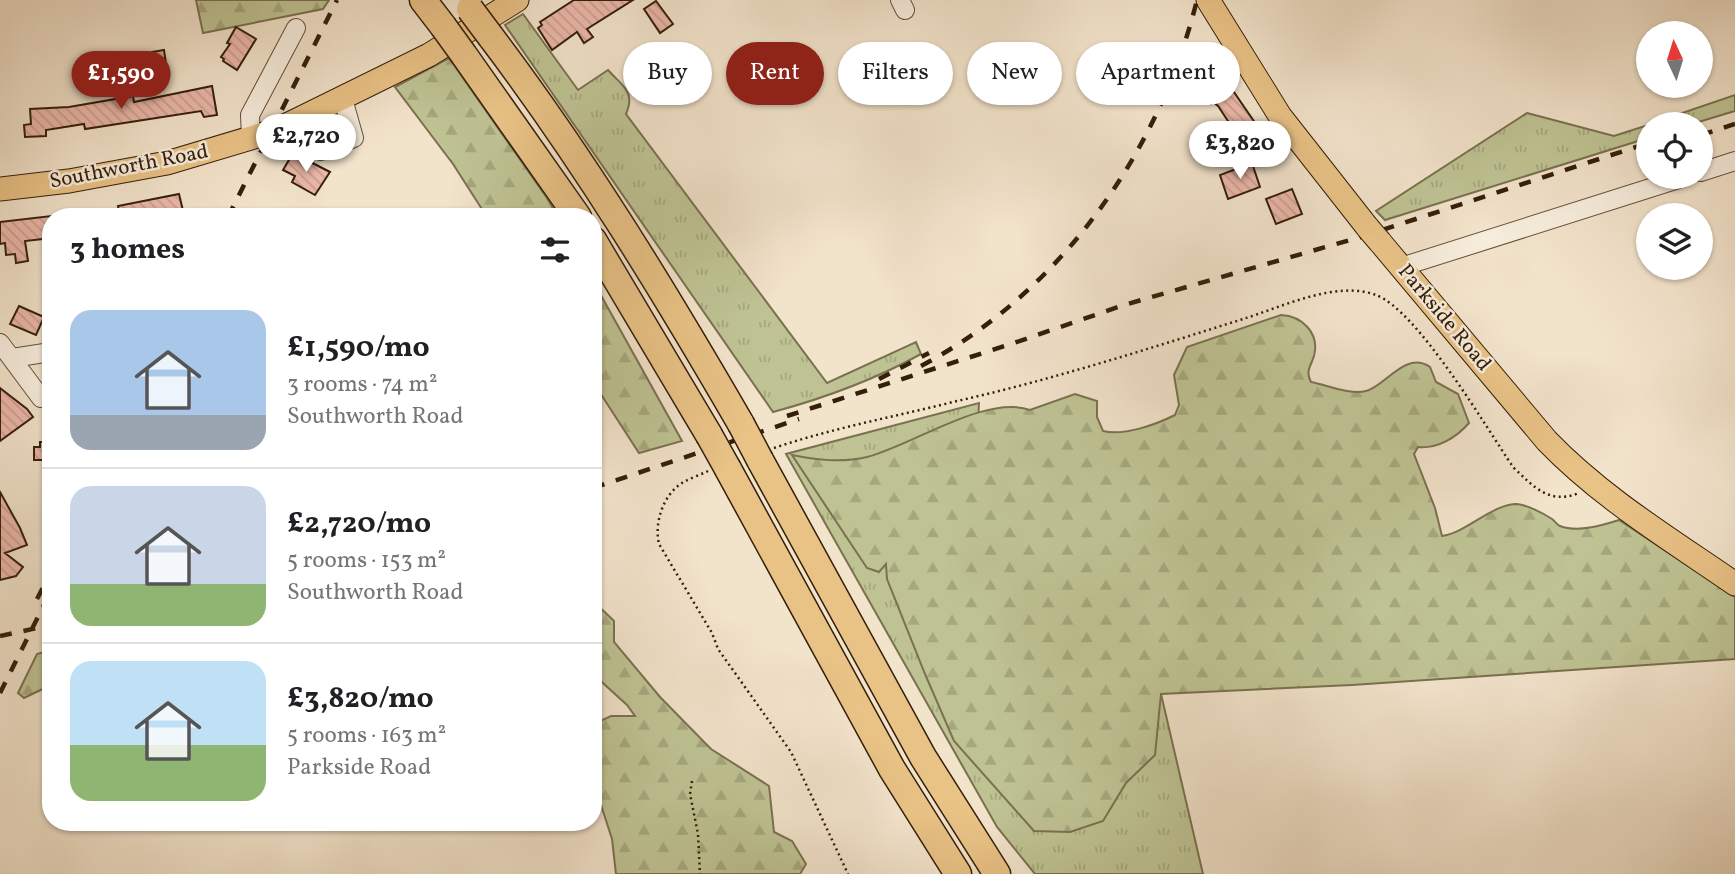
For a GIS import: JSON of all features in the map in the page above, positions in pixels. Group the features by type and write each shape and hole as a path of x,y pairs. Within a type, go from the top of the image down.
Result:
{"highway":[{"path":"423,0 572,208"},
{"path":"467,4 552,121 627,232 741,425 763,455 923,757 997,874"},
{"path":"602,255 709,435 718,470 892,769 958,874"}],"main road":[{"name":"Southworth Road","path":"0,189 69,181 154,166 258,136 343,99 429,55 517,0"},
{"name":"Parkside Road","path":"1208,0 1280,116 1374,235 1547,441 1590,482 1735,584"}],"street":[{"path":"258,136 250,115 296,28"},
{"path":"291,123 302,139 321,151 354,138 343,99"},
{"path":"1713,168 1735,161"},
{"path":"1401,267 1647,189"},
{"path":"0,342 41,398"},
{"path":"12,358 42,353"}],"path":[{"path":"763,455 837,428 952,403 1031,382 1168,343 1333,291 1349,289 1378,295 1394,305 1421,332 1514,467 1531,484 1549,496 1563,498 1584,491 1590,482"},
{"path":"718,470 683,482 665,502 656,533 659,544 712,633 718,649 791,752 848,874"},
{"path":"692,780 690,794 698,834 700,874"}],"green space":[{"path":"196,0 329,0 323,9 203,33"},
{"path":"523,14 578,90 608,70 623,86 623,105 629,105 626,114 827,383 916,342 921,354 849,388 773,412 505,25"},
{"path":"449,58 553,208 481,208 453,164 395,87"},
{"path":"1735,95 1735,111 1713,118 1713,112 1685,112"},
{"path":"1527,113 1614,136 1636,129 1636,142 1385,220 1376,211"},
{"path":"602,297 682,441 639,453 602,396"},
{"path":"1281,315 1302,322 1312,333 1315,348 1309,372 1311,382 1346,391 1366,391 1404,366 1421,363 1430,367 1436,382 1458,394 1469,423 1446,441 1418,447 1414,454 1435,508 1442,536 1460,530 1498,509 1517,504 1540,512 1567,528 1590,528 1619,520 1735,597 1735,659 1352,685 1161,694 1155,755 1126,783 1103,821 1070,832 1034,831 954,741 887,579 886,564 879,572 867,568 792,455 830,460 867,457 971,415 1012,407 1030,410 1075,394 1097,401 1097,417 1103,431 1139,429 1175,415 1179,405 1174,375 1187,347"},
{"path":"979,403 977,441 1161,694 1203,874 1035,874 997,827 786,454"},
{"path":"602,610 614,621 614,642 660,697 711,749 769,786 774,832 792,841 806,864 800,874 616,874 612,839 602,808 602,720 611,716 635,716 602,682"},
{"path":"42,653 42,689 24,698 18,693 37,654"}],"building":[{"path":"574,0 633,0 587,29 593,37 584,43 577,32 552,50 538,28 542,25 540,22"},
{"path":"656,1 673,24 660,33 644,9"},
{"path":"236,27 256,39 237,70 221,57 230,44 227,43"},
{"path":"164,50 167,71 156,73 152,52"},
{"path":"212,86 217,115 204,117 201,111 85,129 84,124 46,130 46,136 25,137 24,125 31,124 30,109 69,107 133,96 134,102"},
{"path":"1240,101 1262,133 1240,147 1232,135 1236,133 1218,106 1240,105"},
{"path":"293,153 330,172 315,195 292,182 295,176 283,170"},
{"path":"1252,163 1260,187 1228,199 1220,175"},
{"path":"1292,189 1302,214 1276,224 1266,199"},
{"path":"179,194 182,208 118,208"},
{"path":"42,217 42,239 25,241 28,261 16,263 15,254 6,255 5,243 0,244 0,222"},
{"path":"19,306 42,316 36,335 10,324"},
{"path":"0,388 33,417 0,441"},
{"path":"42,442 42,460 34,460 34,447 40,447"},
{"path":"0,492 27,545 5,553 23,567 16,576 0,580"}],"railway":[{"path":"233,208 337,0"},
{"path":"921,366 971,335 1018,299 1060,258 1097,213 1130,164 1158,111 1180,57 1197,0"},
{"path":"1713,131 1735,124"},
{"path":"787,416 1124,305 1364,236 1636,147"},
{"path":"879,379 929,353"},
{"path":"602,485 799,419"},
{"path":"37,599 42,589"},
{"path":"0,693 42,609"},
{"path":"0,636 42,627"}]}
